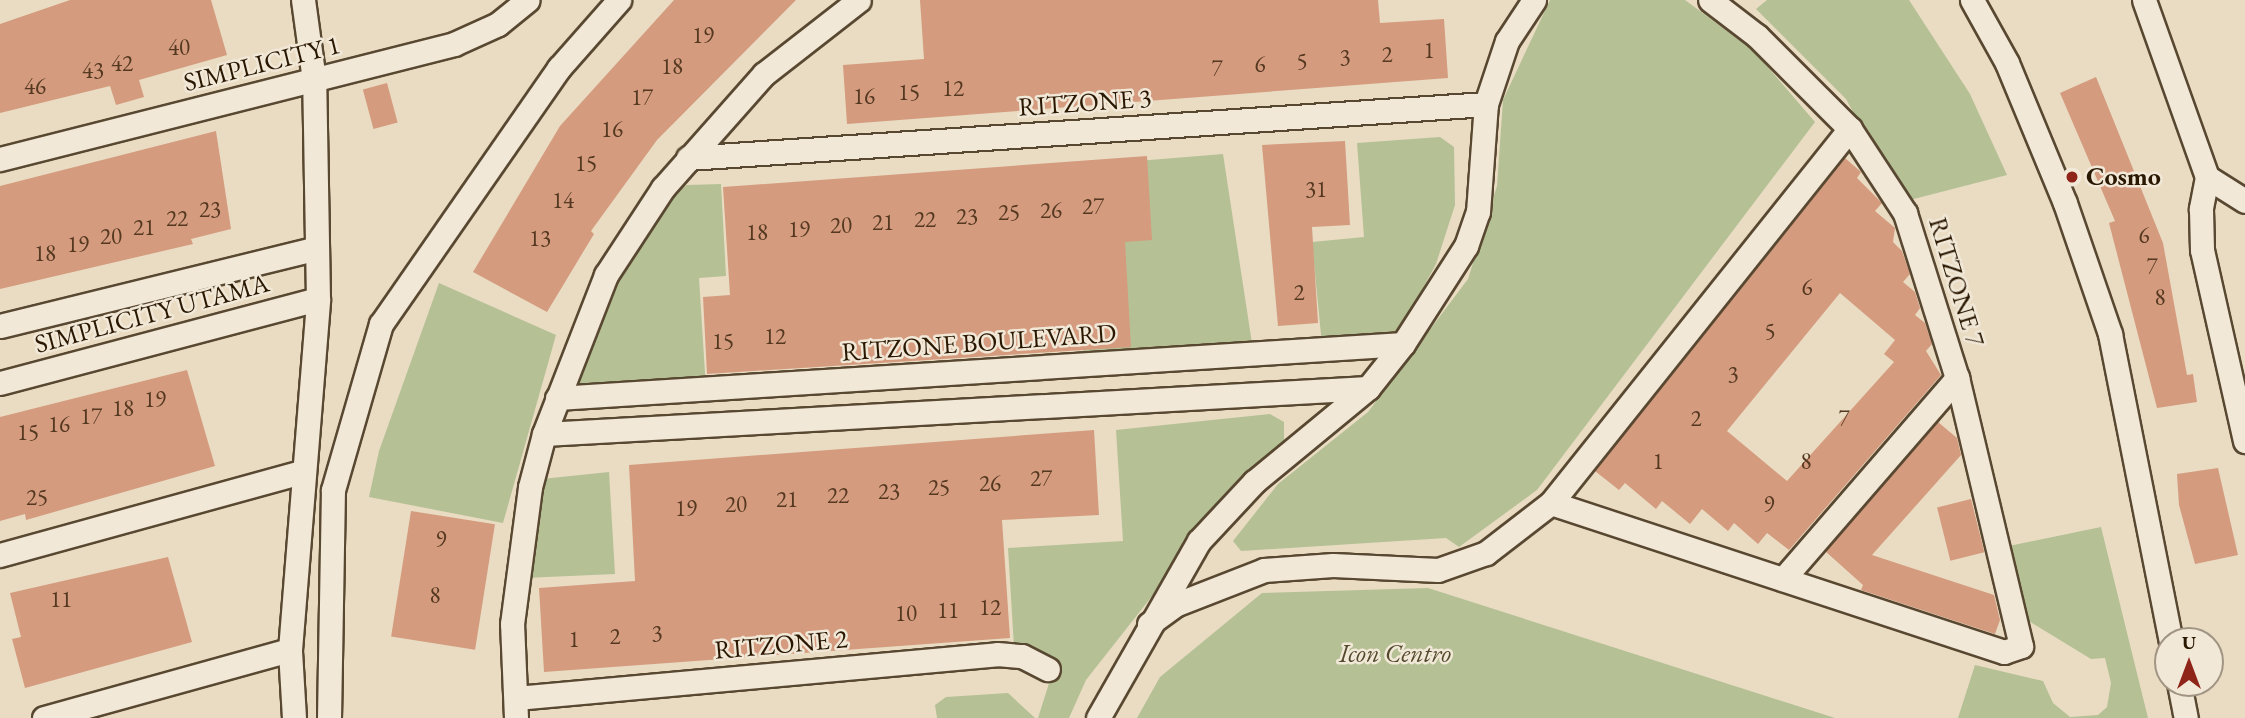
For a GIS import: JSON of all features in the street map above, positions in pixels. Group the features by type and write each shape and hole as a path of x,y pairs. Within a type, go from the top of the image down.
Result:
{"street":[{"path":"294,718 290,650 301,472 318,299 314,80 303,0"},
{"name":"SIMPLICITY 1","path":"0,159 454,44 498,24 528,0"},
{"path":"329,718 333,490 381,324 559,68 619,0"},
{"path":"516,708 512,624 530,487 544,433 606,275 688,158 764,74 859,0"},
{"path":"1098,718 1149,624 1208,531 1254,482 1368,388 1404,344 1466,246 1478,212 1486,104 1507,41 1534,0"},
{"name":"RITZONE 7","path":"1710,0 1757,36 1850,129 1905,213 1956,378 2021,638 2018,650 2004,652 1783,579"},
{"path":"2144,0 2207,177 2200,209 2202,250 2245,441"},
{"path":"1982,3 2065,203 2110,334 2168,627"},
{"name":"RITZONE 3","path":"688,158 1486,104"},
{"path":"1149,624 1177,604 1264,570 1333,565 1438,570 1486,553 1551,503 1850,129"},
{"path":"2207,177 2245,201"},
{"name":"SIMPLICITY UTAMA","path":"0,326 317,248"},
{"name":"SIMPLICITY UTAMA","path":"0,383 318,299"},
{"name":"RITZONE BOULEVARD","path":"557,398 1404,344"},
{"path":"1551,503 1783,579 1956,378"},
{"path":"544,433 1368,388"},
{"path":"0,555 301,472"},
{"path":"44,718 290,650"},
{"name":"RITZONE 2","path":"516,708 997,654 1022,656 1048,668"},
{"path":"2182,697 2186,718"}],"green space":[{"path":"1550,0 1685,0 1753,50 1815,122 1537,490 1459,547 1446,538 1241,551 1233,541 1278,484 1368,412 1468,279 1497,186 1503,100"},
{"path":"1767,0 1909,0 1970,94 2007,175 1902,202 1846,99 1756,9"},
{"path":"1440,137 1454,147 1455,205 1436,264 1411,310 1390,340 1322,345 1312,242 1364,237 1357,143"},
{"path":"1223,154 1253,350 1085,363 1082,339 1101,164"},
{"path":"721,184 726,276 699,278 706,389 568,404 586,330 666,198 687,185"},
{"path":"439,283 556,335 503,523 369,497 379,451"},
{"path":"1270,414 1284,422 1284,445 1226,502 1086,680 1069,718 1038,718 1051,677 1014,647 1008,548 1123,541 1116,430"},
{"path":"609,472 615,574 524,578 542,479"},
{"path":"2101,527 2148,718 1958,718 1975,665 2043,681 2053,703 2070,717 2098,715 2107,707 2111,683 2105,658 2091,659 2027,620 2009,546"},
{"name":"Icon Centro","path":"1428,588 1835,718 1137,718 1160,677 1262,593"},
{"path":"1008,693 1035,718 937,718 935,705 946,697"}],"building":[{"path":"70,0 211,0 227,55 139,80 144,97 116,105 110,86 0,113 0,24"},
{"path":"674,0 796,0 657,140 591,231 594,234 547,312 473,272 560,126"},
{"path":"920,0 1378,0 1380,23 1444,19 1448,78 847,124 843,65 924,59"},
{"path":"2096,77 2163,243 2187,375 2193,374 2197,402 2157,408 2109,223 2115,221 2060,93"},
{"path":"387,83 398,123 373,129 363,89"},
{"path":"216,131 231,229 191,239 193,244 0,289 0,186"},
{"path":"1345,141 1350,225 1312,227 1318,323 1278,326 1262,145"},
{"path":"1147,156 1152,240 1125,242 1131,347 707,374 703,297 730,295 723,187"},
{"path":"1845,158 1861,172 1857,178 1882,203 1875,211 1895,228 1893,242 1902,251 1910,274 1903,282 1915,292 1920,308 1915,315 1925,323 1932,344 1926,351 1941,375 1789,550 1767,533 1758,544 1734,523 1728,531 1702,509 1690,524 1662,501 1656,509 1625,483 1619,490 1595,471","holes":["1840,293 1895,340 1884,354 1894,362 1787,481 1727,431"]},
{"path":"187,370 215,466 26,520 25,514 0,521 0,417"},
{"path":"1938,422 1957,438 1961,455 1872,555 1994,595 2000,620 1995,634 1861,590 1863,585 1825,551"},
{"path":"1094,430 1099,515 1002,520 1010,638 544,672 539,588 635,581 629,465"},
{"path":"2218,468 2238,555 2195,564 2179,505 2177,474"},
{"path":"1971,499 1984,552 1950,561 1937,507"},
{"path":"411,511 495,524 475,650 391,636"},
{"path":"168,557 192,642 25,688 12,639 21,637 10,593"}],"place":[{"name":"Cosmo","path":"2072,177"}]}
